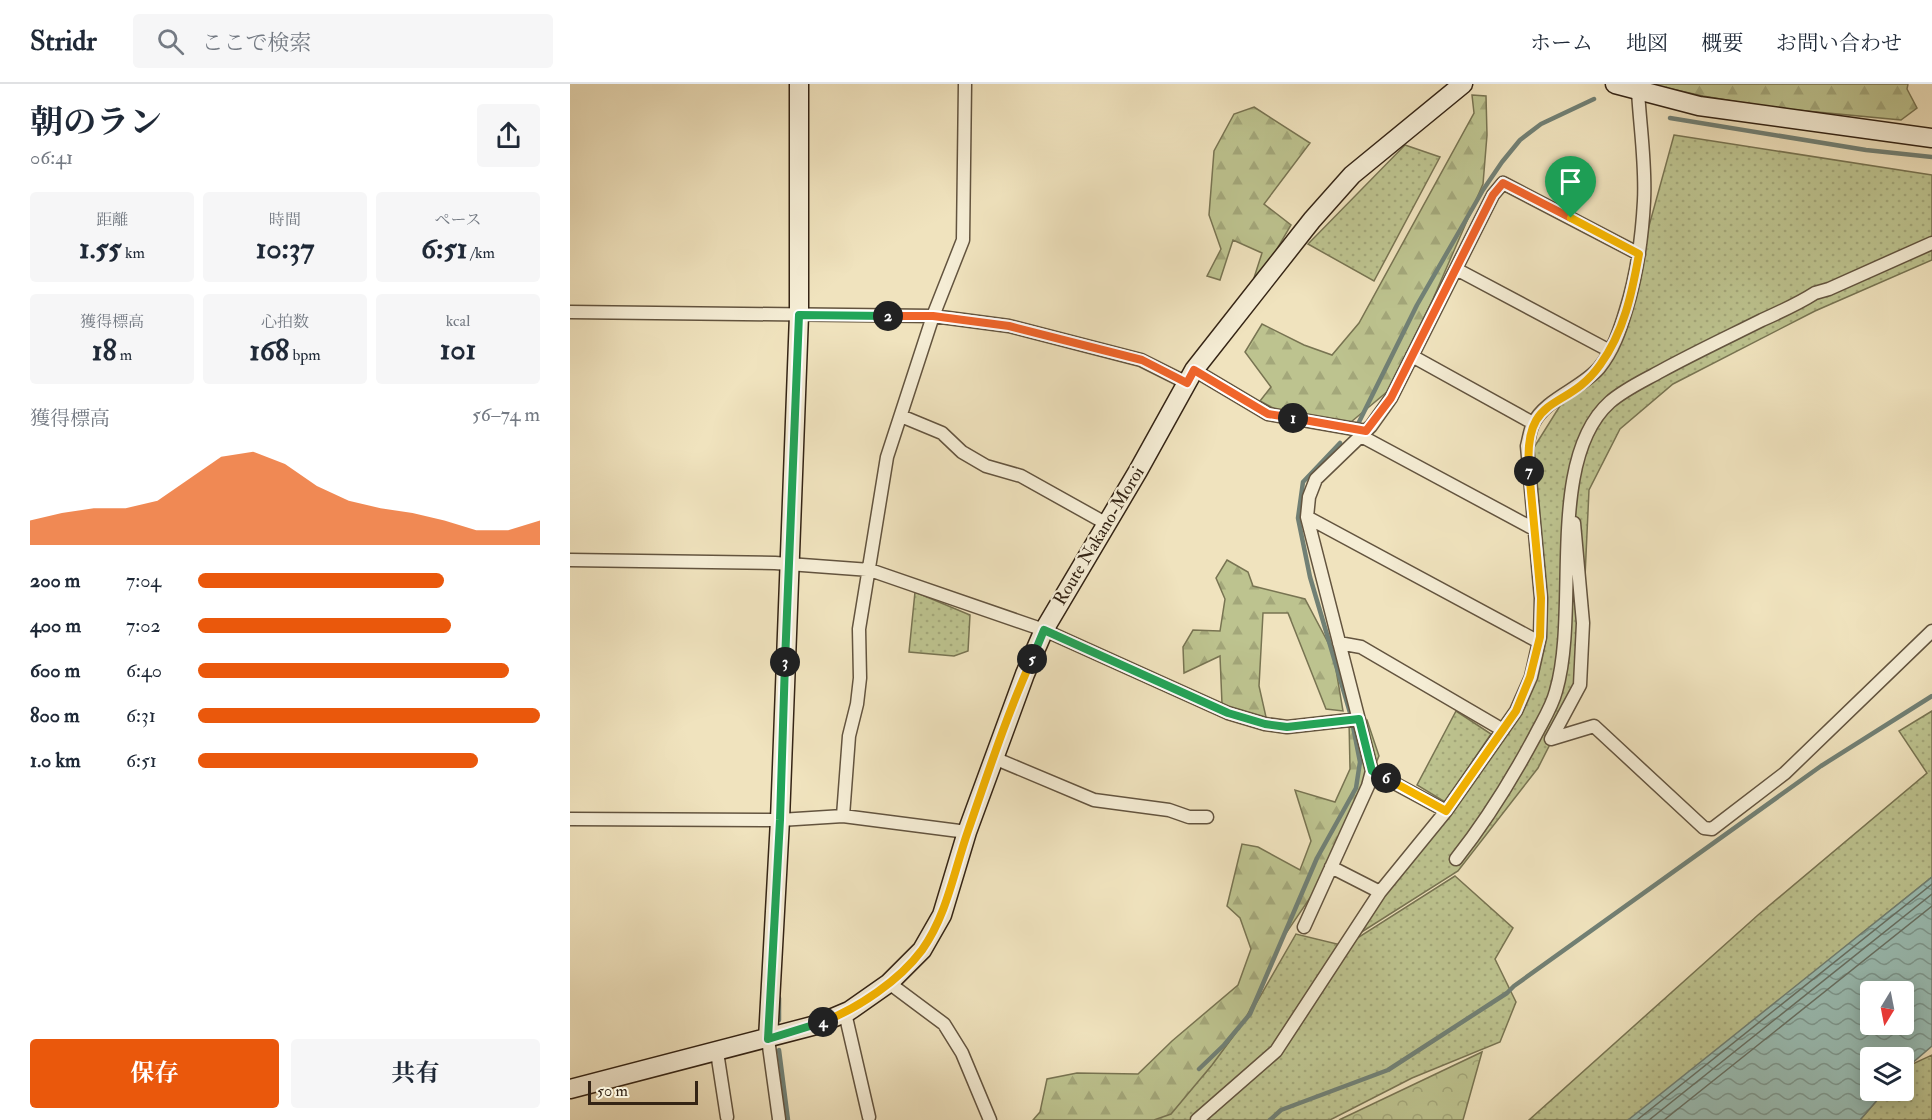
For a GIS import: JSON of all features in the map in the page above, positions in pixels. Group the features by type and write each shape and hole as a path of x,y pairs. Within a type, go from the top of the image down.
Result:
{"main road":[{"path":"768,1039 780,820 799,315 799,84"},
{"name":"Route Nakano-Moroi","path":"570,1089 816,1025 845,1013 890,983 922,950 942,915 994,758 1044,630 1190,377 1312,220 1352,175 1463,84"},
{"path":"1615,84 1699,106 1932,138"}],"street":[{"path":"843,816 849,736 857,704 860,678 859,629 887,457 933,316 963,240 965,84"},
{"path":"1197,1120 1276,1051 1380,892 1446,811 1516,711 1530,677 1539,642 1541,598 1527,446 1533,423 1551,403 1580,385 1599,368 1621,328 1632,293 1639,254 1644,200 1638,91"},
{"path":"1304,927 1368,786 1372,771 1354,719 1339,643 1307,517 1309,497 1316,479 1363,433 1391,398 1493,195 1503,183 1639,254"},
{"path":"1456,859 1474,835 1526,752 1556,691 1566,635 1568,534 1571,498 1580,449 1588,432 1609,404 1626,390 1815,293 1829,289 1932,243"},
{"path":"1456,269 1610,351"},
{"path":"570,312 933,316 1009,326 1142,360 1190,377 1268,414 1363,433 1534,529"},
{"path":"1412,356 1533,423"},
{"path":"902,416 942,433 962,452 986,466 1021,476 1107,524"},
{"path":"1571,498 1583,616 1580,685 1551,740 1594,726 1704,828 1712,829 1785,773 1932,631"},
{"path":"1307,517 1539,642"},
{"path":"570,560 789,564 870,570 1044,630 1228,713 1287,727 1354,719"},
{"path":"1339,643 1361,647 1503,730"},
{"path":"994,758 1094,800 1169,810 1189,817 1207,817"},
{"path":"1372,771 1446,811"},
{"path":"570,819 780,820 843,816 968,832"},
{"path":"1331,867 1380,892"},
{"path":"890,983 944,1024 962,1053 990,1120"},
{"path":"845,1013 869,1118"},
{"path":"768,1039 779,1119"},
{"path":"717,1052 727,1117"}],"green space":[{"path":"1649,84 1908,84 1907,89 1917,108 1901,120 1774,108"},
{"path":"1472,95 1486,96 1487,135 1483,184 1433,299 1388,391 1345,427 1277,410 1260,401 1271,387 1245,352 1262,324 1304,345 1332,355 1359,323 1474,113"},
{"path":"1254,107 1310,143 1264,204 1291,225 1260,278 1253,281 1262,253 1233,240 1220,280 1207,276 1221,249 1209,215 1214,151 1234,114"},
{"path":"1674,135 1932,175 1932,260 1815,311 1673,384 1620,429 1589,490 1580,685 1538,768 1458,871 1349,940 1488,752 1528,682 1541,598 1528,457 1568,393 1599,368 1621,328"},
{"path":"1405,145 1440,157 1374,281 1308,244"},
{"path":"1227,560 1248,572 1253,586 1305,599 1333,652 1343,711 1326,709 1288,613 1263,613 1259,686 1266,717 1248,719 1222,704 1220,656 1184,673 1183,647 1193,630 1220,631 1225,599 1216,578"},
{"path":"915,592 970,615 968,651 954,656 909,652"},
{"path":"1456,711 1491,734 1445,802 1417,785"},
{"path":"1932,711 1932,877 1630,1120 1529,1120 1758,915 1927,773 1899,731"},
{"path":"1349,720 1367,720 1379,756 1331,867 1282,939 1262,987 1243,1023 1212,1065 1171,1114 1154,1120 1033,1120 1040,1112 1047,1079 1077,1073 1138,1074 1172,1041 1238,985 1251,949 1240,918 1227,906 1242,844 1258,847 1300,870 1311,841 1295,790 1335,802 1350,769"},
{"path":"1455,876 1513,928 1495,959 1516,1002 1500,1042 1412,1078 1330,1120 1092,1120 1203,1076 1250,1014 1296,934 1345,946"},
{"path":"1482,1052 1463,1120 1339,1120"},
{"path":"1932,1055 1932,1120 1860,1120 1876,1101 1914,1101 1914,1063"}],"water":[{"path":"1932,877 1932,1046 1914,1061 1914,1047 1860,1047 1860,1101 1876,1101 1860,1120 1628,1120"}],"waterway":[{"path":"1358,424 1417,305 1483,190 1502,162 1520,140 1541,124 1594,99"},
{"path":"1670,118 1866,150 1932,157"},
{"path":"1199,1069 1224,1045 1250,1014 1317,858 1356,788 1360,762 1351,716 1310,577 1298,518 1303,482 1340,443"},
{"path":"1270,1120 1281,1110 1388,1070 1507,993 1821,766 1932,696"},
{"path":"779,998 779,1020"},
{"path":"779,1050 788,1120"}],"route":[{"path":"1503,183 1571,218 1639,254 1632,293 1621,328 1599,368 1580,385 1551,403 1533,423 1527,446 1541,598 1539,642 1530,677 1516,711 1446,811 1372,771 1359,719 1287,727 1265,724 1228,713 1044,630 1025,674 968,832 942,915 922,950 890,983 849,1011 816,1025 768,1039 780,820 799,315 933,316 1009,326 1142,360 1187,383 1194,370 1268,414 1366,431 1391,398 1493,195 1503,183"}]}
